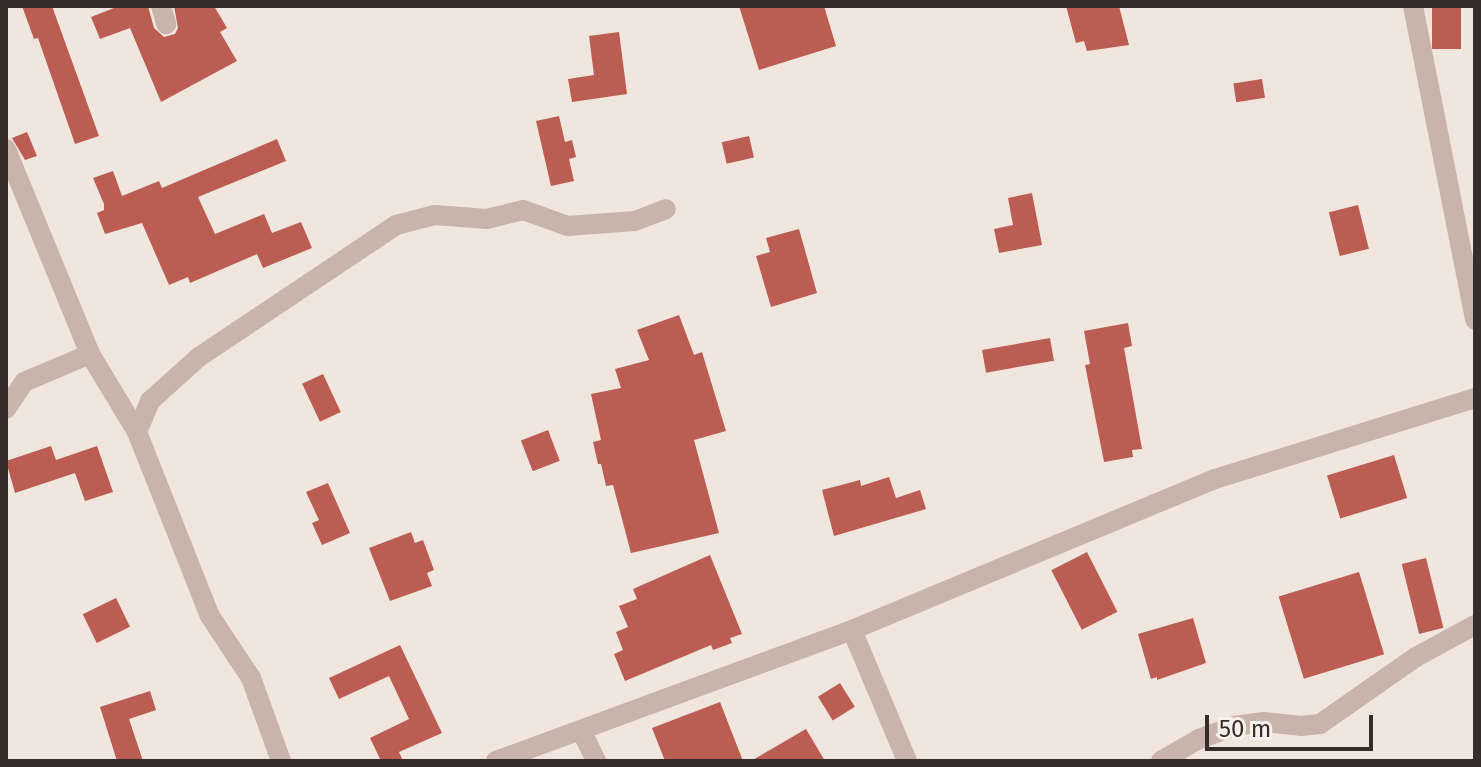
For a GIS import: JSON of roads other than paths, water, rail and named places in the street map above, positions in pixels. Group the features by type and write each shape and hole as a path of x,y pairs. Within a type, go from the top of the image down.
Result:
{"street":[{"path":"1413,6 1475,320"},
{"path":"6,149 90,354 137,432 210,616 251,678 281,761"},
{"path":"137,432 150,401 199,357 396,225 435,215 487,219 523,210 568,226 635,221 666,209"},
{"path":"6,409 24,382 90,354"},
{"path":"496,761 582,732 852,630 1215,479 1475,398"},
{"path":"1161,761 1199,739 1234,726 1264,722 1301,726 1320,724 1416,657 1475,625"},
{"path":"852,630 907,761"},
{"path":"582,732 596,761"}]}
